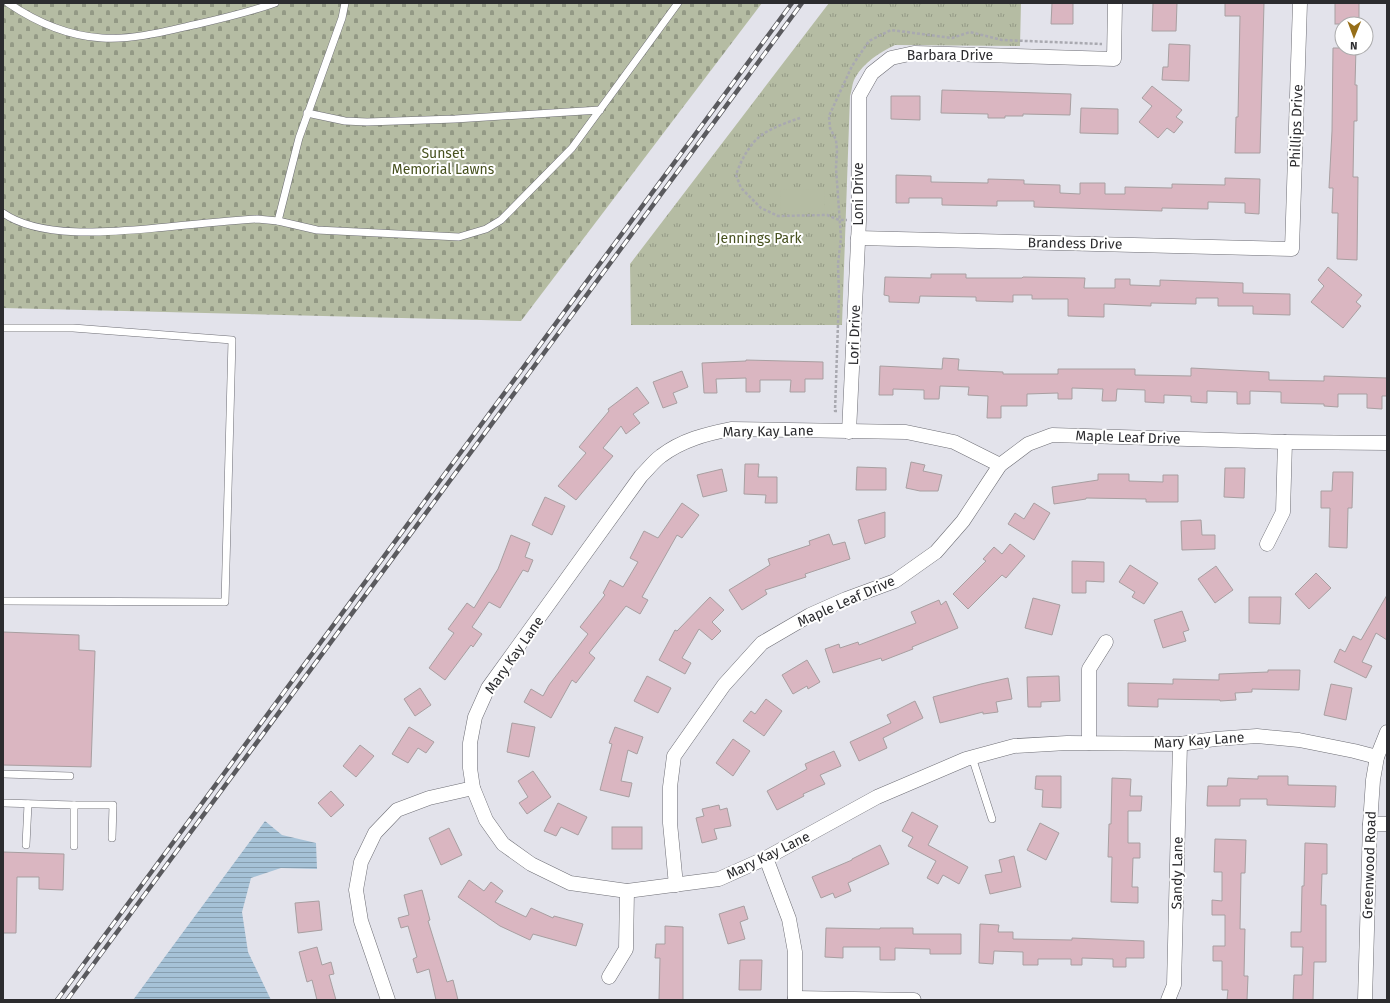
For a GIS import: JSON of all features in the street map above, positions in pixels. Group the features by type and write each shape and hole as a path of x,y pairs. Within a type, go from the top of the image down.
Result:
{"street":[{"path":"1114,44 1115,3"},
{"name":"Phillips Drive","path":"1292,249 1300,3"},
{"name":"Barbara Drive","path":"858,151 859,96 872,73 891,58 914,53 1114,59 1114,44"},
{"name":"Loni Drive","path":"858,151 858,238"},
{"name":"Brandess Drive","path":"858,238 1292,249"},
{"name":"Lori Drive","path":"849,432 858,238"},
{"name":"Mary Kay Lane","path":"1000,465 954,442 906,432 731,429 703,434 682,443 661,456 641,476 488,688 475,717 470,743 470,768 473,788 486,820 503,844 531,864 570,883 627,891 720,879 766,858 877,797 972,758 1014,746 1089,743 1180,744 1215,739 1256,736 1299,740 1377,757"},
{"name":"Maple Leaf Drive","path":"676,885 670,809 670,787 674,756 724,685 762,643 810,615 846,599 895,581 936,552 963,522 1000,465 1028,444 1052,435 1285,442 1387,443"},
{"path":"1267,544 1283,512 1285,442"},
{"path":"1089,743 1089,669 1106,642"},
{"name":"Greenwood Road","path":"1365,1000 1372,780 1377,757 1387,732"},
{"name":"Sandy Lane","path":"1168,1000 1174,985 1180,744"},
{"path":"388,1000 361,921 356,890 360,862 375,833 397,810 429,798 473,788"},
{"path":"1370,824 1387,824"},
{"path":"766,858 789,919 795,952 795,999 914,1000"},
{"path":"609,977 626,949 627,891"}],"lane":[{"path":"8,3 54,28 101,38 124,37 184,27 223,18 275,3"},
{"path":"278,221 299,138 342,18 345,3"},
{"path":"3,214 20,224 72,232 104,232 258,219 278,221 317,230 459,237 474,234 501,220 572,148 678,3"},
{"path":"307,113 345,121 366,122 455,119 600,110"},
{"path":"3,328 73,328 232,340 225,602 3,601"},
{"path":"972,758 992,819"},
{"path":"3,774 70,776"},
{"path":"3,803 113,805 112,838"},
{"path":"26,845 28,804"},
{"path":"74,805 74,846"}],"path":[{"path":"851,414 835,411 839,295 838,264 841,238 836,168 837,146 836,140 830,128 829,116 852,66 869,41 891,30 952,38 970,32 1002,40 1114,44"},
{"path":"800,118 762,135 740,163 736,175 741,188 761,208 778,216 827,215 839,220 859,221"}],"green space":[{"name":"Sunset Memorial Lawns","path":"3,3 762,3 521,321 3,308"},
{"name":"Jennings Park","path":"829,3 1021,3 1020,46 895,45 872,58 855,78 850,96 842,325 631,325 630,264"},
{"path":"824,189 825,212 781,213 780,190"}],"water":[{"path":"265,821 282,835 316,843 317,869 281,868 251,878 242,912 248,952 271,1000 133,1000"}],"building":[{"path":"1052,3 1073,3 1073,24 1051,24"},
{"path":"1153,3 1177,3 1176,31 1152,31"},
{"path":"1225,3 1264,3 1260,153 1235,153 1236,117 1238,117 1240,16 1225,16"},
{"path":"1335,3 1359,3 1359,16 1335,16"},
{"path":"1169,44 1190,45 1189,81 1162,80 1163,67 1168,67"},
{"path":"1334,48 1334,56 1356,56 1355,85 1357,85 1357,121 1354,121 1353,177 1358,177 1357,260 1337,259 1338,213 1332,213 1333,188 1329,188"},
{"path":"1152,86 1182,110 1176,117 1183,122 1174,133 1167,128 1158,138 1139,122 1152,106 1142,98"},
{"path":"942,90 1071,94 1070,115 1023,114 1023,116 988,118 988,114 941,113"},
{"path":"891,96 920,96 920,120 891,119"},
{"path":"1081,108 1118,109 1118,134 1080,133"},
{"path":"896,175 931,176 931,182 988,183 988,179 1024,180 1024,184 1060,185 1060,193 1080,194 1080,183 1105,183 1105,194 1125,194 1125,187 1172,188 1172,184 1225,185 1225,178 1260,179 1259,214 1245,213 1245,203 1208,202 1208,209 1162,208 1162,211 1034,207 1034,201 997,201 997,206 942,205 942,198 909,198 909,203 896,203"},
{"path":"1328,267 1362,295 1356,302 1361,306 1343,328 1311,302 1324,286 1318,280"},
{"path":"931,274 966,274 966,278 1085,278 1084,288 1115,288 1115,279 1130,279 1130,285 1160,286 1160,280 1243,283 1243,293 1290,294 1290,315 1253,314 1253,306 1218,306 1218,298 1196,298 1196,304 1151,303 1151,306 1104,304 1104,317 1068,316 1068,299 1032,299 1032,295 1013,295 1013,302 976,301 976,297 920,296 919,303 889,302 889,296 884,295 885,277 931,278"},
{"path":"943,358 959,359 958,370 1003,372 1003,374 1058,374 1058,369 1135,369 1135,375 1191,376 1191,368 1269,372 1269,380 1324,381 1324,376 1387,378 1387,396 1382,396 1382,409 1367,408 1367,394 1338,394 1338,407 1324,406 1324,404 1281,403 1281,392 1250,391 1250,404 1237,404 1237,392 1207,391 1207,403 1191,402 1191,396 1164,395 1164,403 1145,402 1145,390 1117,389 1116,401 1102,401 1103,389 1072,388 1072,399 1058,399 1058,393 1027,394 1027,406 1001,406 1001,418 987,418 988,396 968,395 969,387 940,386 939,399 924,399 924,390 893,389 893,395 879,395 880,366 942,369"},
{"path":"746,360 823,362 823,379 805,379 805,392 790,392 791,380 760,380 760,392 746,392 746,378 716,379 717,393 704,393 702,363"},
{"path":"682,371 688,387 673,393 677,403 663,408 653,382"},
{"path":"637,387 649,403 633,414 640,423 626,434 621,426 603,448 613,456 576,500 558,486 586,453 579,447 609,411 608,409"},
{"path":"911,462 925,465 923,471 942,475 938,491 920,491 906,488"},
{"path":"745,464 759,464 758,477 777,477 777,503 765,503 766,495 744,494"},
{"path":"857,467 886,468 886,490 856,490"},
{"path":"1225,468 1245,468 1244,498 1224,497"},
{"path":"722,469 727,491 703,497 697,475"},
{"path":"1333,472 1353,472 1352,508 1348,508 1347,548 1329,547 1330,508 1321,508 1321,491 1332,491"},
{"path":"1098,474 1129,474 1129,481 1163,482 1163,475 1178,475 1178,502 1146,502 1146,499 1086,498 1054,504 1052,487 1098,480"},
{"path":"545,497 565,506 552,535 532,525"},
{"path":"682,503 699,515 682,538 677,535 642,597 648,600 640,614 626,606 589,653 595,658 576,683 572,680 551,718 524,702 531,689 543,696 549,685 588,634 580,627 605,595 603,593 610,580 623,587 638,562 630,558 644,531 658,538"},
{"path":"1034,503 1050,513 1034,540 1008,524 1015,513 1024,519"},
{"path":"885,512 885,537 865,544 858,520"},
{"path":"1201,520 1202,535 1215,535 1215,549 1182,550 1181,521"},
{"path":"829,534 833,545 845,542 850,559 805,574 806,577 765,590 767,594 742,610 729,590 770,565 768,559 810,545 809,541"},
{"path":"511,535 530,543 525,557 533,560 528,572 523,570 500,608 489,602 472,627 482,634 473,647 471,645 445,680 429,668 454,633 448,629 467,603 474,608 498,569"},
{"path":"1010,544 1025,556 1006,578 1002,575 968,609 953,594 986,561 983,559 994,547 1002,554"},
{"path":"1072,561 1104,562 1104,582 1086,581 1086,593 1072,593"},
{"path":"1130,565 1158,583 1144,604 1132,597 1135,592 1119,582"},
{"path":"1216,566 1233,590 1215,603 1198,579"},
{"path":"1316,573 1331,588 1309,609 1295,594"},
{"path":"1387,595 1387,640 1376,633 1362,662 1372,666 1366,678 1334,662 1340,649 1345,652 1353,636 1361,640"},
{"path":"710,597 724,610 712,622 721,631 712,640 699,629 682,658 691,663 685,674 659,660 675,630 677,631"},
{"path":"1249,597 1281,597 1280,624 1249,623"},
{"path":"1033,598 1060,605 1052,635 1025,628"},
{"path":"939,600 941,605 946,601 958,628 912,647 913,649 882,661 881,658 833,673 825,649 839,644 840,648 858,642 859,645 916,623 911,612"},
{"path":"1182,611 1189,630 1183,632 1186,641 1163,648 1154,620"},
{"path":"3,632 79,635 79,650 95,651 91,767 3,765"},
{"path":"807,660 820,682 808,689 807,686 793,694 782,675"},
{"path":"1268,670 1300,670 1299,690 1252,689 1252,692 1235,693 1236,700 1220,701 1158,699 1158,707 1128,706 1128,683 1173,684 1173,679 1219,680 1219,674 1268,672"},
{"path":"647,676 671,688 658,713 634,701"},
{"path":"1059,676 1060,701 1041,702 1041,707 1028,707 1027,677"},
{"path":"1008,678 1012,699 996,702 998,712 983,714 983,712 940,723 933,697"},
{"path":"1331,684 1352,688 1346,720 1324,715"},
{"path":"420,688 431,705 415,716 404,699"},
{"path":"766,699 782,711 764,736 743,721 751,711 755,714"},
{"path":"915,701 923,718 883,738 887,748 859,761 850,742 891,723 887,715"},
{"path":"512,723 535,727 529,757 507,752"},
{"path":"409,727 434,742 426,753 418,748 408,763 392,754"},
{"path":"615,727 643,737 637,754 628,750 621,781 632,783 629,797 600,790 612,744 609,743"},
{"path":"733,739 750,751 733,776 716,763"},
{"path":"360,745 374,756 356,777 343,766"},
{"path":"834,751 841,766 820,775 825,784 803,794 804,796 777,810 767,791 807,769 805,764"},
{"path":"533,771 551,797 527,814 519,803 528,797 518,781"},
{"path":"1036,776 1061,776 1061,808 1042,807 1043,790 1035,789"},
{"path":"1258,776 1288,776 1288,785 1336,786 1335,807 1267,805 1267,799 1240,799 1240,806 1207,806 1208,786 1227,786 1228,778 1258,779"},
{"path":"1112,778 1131,779 1130,796 1142,796 1141,811 1128,811 1128,843 1140,843 1140,858 1133,858 1132,887 1138,887 1138,903 1111,902 1112,857 1108,857 1109,824 1111,824"},
{"path":"331,791 344,805 331,817 318,803"},
{"path":"558,803 587,817 578,835 561,827 556,836 544,831"},
{"path":"719,805 720,810 727,808 731,826 714,829 717,839 702,843 696,818 704,816 702,809"},
{"path":"912,812 938,826 928,845 968,867 959,884 943,875 938,884 927,878 936,861 908,846 913,837 902,831"},
{"path":"1040,823 1059,833 1046,860 1027,850"},
{"path":"612,827 642,827 642,849 612,849"},
{"path":"449,828 462,855 441,865 429,838"},
{"path":"1215,839 1246,840 1245,873 1241,873 1240,929 1245,929 1244,976 1248,976 1247,1000 1227,1000 1228,990 1222,990 1222,961 1213,961 1213,946 1225,946 1225,915 1212,915 1212,900 1222,901 1222,872 1214,872"},
{"path":"1305,843 1327,844 1327,874 1322,874 1321,905 1326,905 1326,962 1314,962 1313,1000 1293,1000 1294,975 1302,975 1303,947 1291,947 1291,932 1301,932"},
{"path":"880,845 889,864 848,883 851,891 835,898 833,893 821,898 812,877 852,860"},
{"path":"3,852 64,854 63,890 39,889 39,877 17,877 16,933 3,933"},
{"path":"1014,856 1021,887 990,894 985,875 1002,872 999,860"},
{"path":"469,880 484,891 491,882 503,891 495,902 526,917 531,908 553,918 554,916 583,924 576,946 533,934 530,940 500,926 458,897"},
{"path":"422,890 430,920 428,921 447,982 453,980 458,1000 436,1000 429,969 417,973 413,959 417,957 408,926 401,928 398,918 409,915 404,895"},
{"path":"319,901 322,930 298,933 295,903"},
{"path":"744,906 748,919 740,922 745,939 728,944 719,914"},
{"path":"980,924 999,925 998,932 1013,932 1013,939 1072,940 1072,938 1144,941 1144,958 1126,958 1126,967 1113,967 1113,959 1082,958 1082,965 1071,965 1071,959 1038,959 1038,965 1023,965 1023,952 994,951 993,964 979,963"},
{"path":"665,926 683,927 683,1000 659,1000 660,958 655,958 656,944 665,944"},
{"path":"826,928 913,928 913,934 961,934 961,954 930,954 930,949 895,948 895,960 880,960 880,947 843,947 843,958 825,957"},
{"path":"317,947 322,965 331,962 334,974 329,975 336,1000 317,1000 312,980 307,982 299,952"},
{"path":"740,960 762,960 761,990 739,990"}],"railway":[{"path":"57,1000 792,3"},
{"path":"67,1000 802,3"}]}
